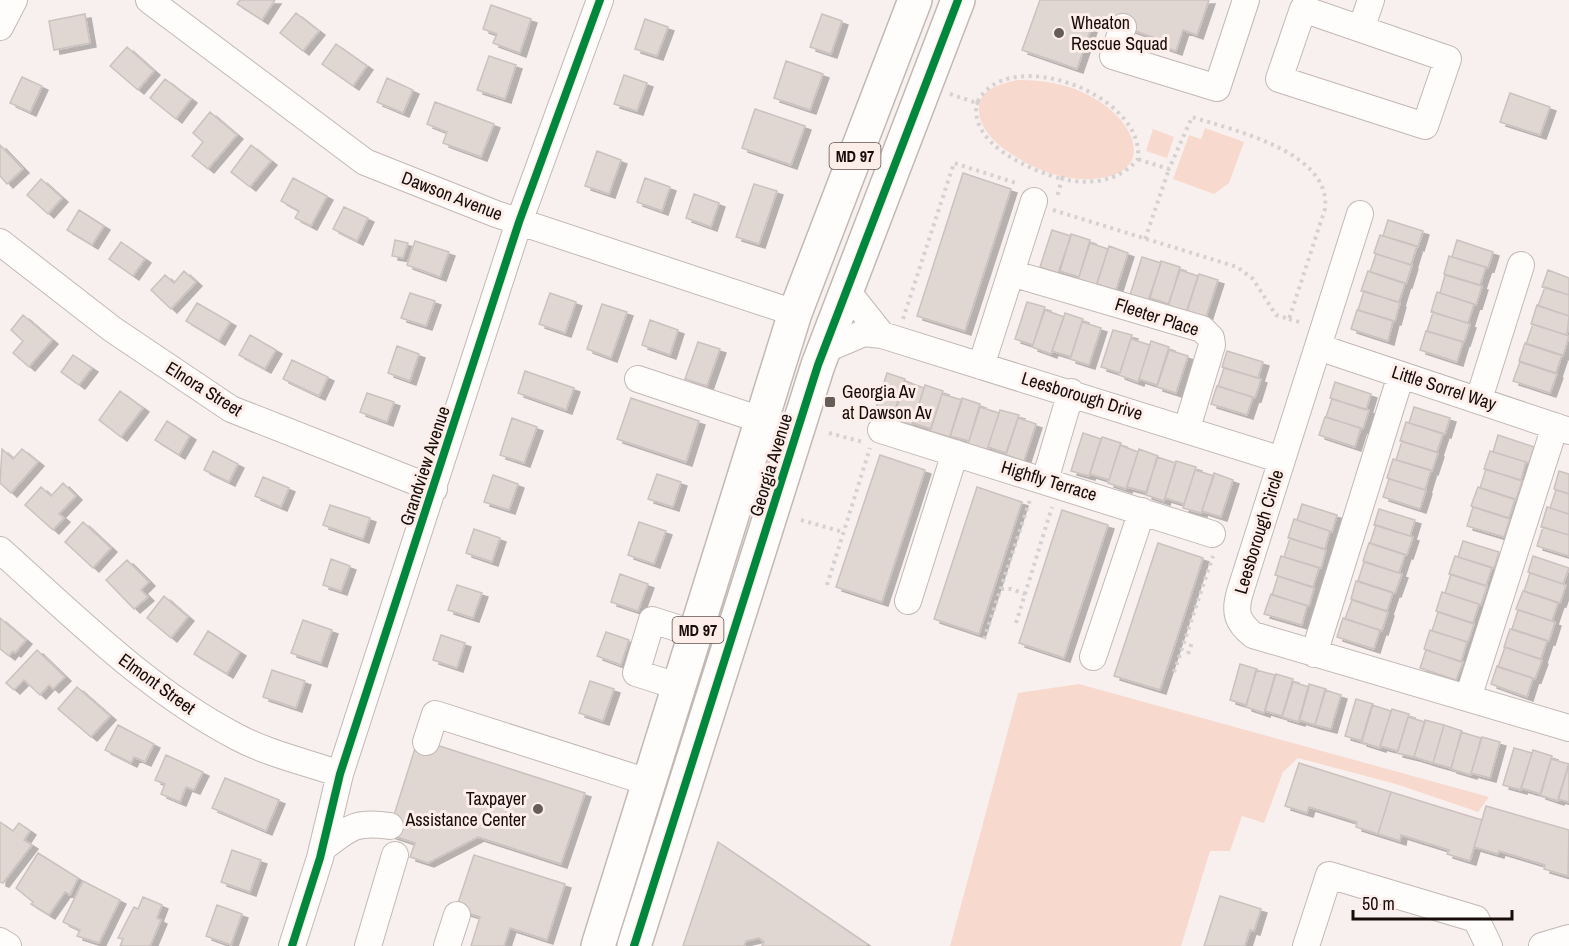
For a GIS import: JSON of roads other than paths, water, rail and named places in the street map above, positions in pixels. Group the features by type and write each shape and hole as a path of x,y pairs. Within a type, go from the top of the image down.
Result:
{"main road":[{"name":"Georgia Avenue","path":"598,946 651,783 795,313 915,0"},
{"name":"Georgia Avenue","path":"634,946 819,364 958,0"},
{"path":"819,364 795,313 822,305 847,291"}],"street":[{"path":"0,27 14,0"},
{"name":"Dawson Avenue","path":"149,0 365,162 519,222 795,313"},
{"name":"Grandview Avenue","path":"292,946 323,848 340,774 519,222 600,0"},
{"path":"1123,27 1113,56 1217,88 1246,0"},
{"path":"1361,29 1371,0"},
{"path":"1303,9 1361,29 1448,59 1425,126 1279,79 1303,9"},
{"path":"981,366 1011,273 1043,201"},
{"name":"Leesborough Circle","path":"1360,214 1240,592 1236,607 1238,617 1242,626 1253,635 1569,728"},
{"name":"Elnora Street","path":"0,242 112,329 231,409 434,489"},
{"path":"1479,399 1521,265"},
{"name":"Fleeter Place","path":"1011,273 1202,329 1211,338 1212,345 1187,428"},
{"path":"847,291 882,335"},
{"name":"Leesborough Drive","path":"819,364 864,333 882,335 1187,428 1282,460"},
{"name":"Little Sorrel Way","path":"1318,347 1562,428"},
{"path":"1314,654 1401,375"},
{"path":"638,379 762,420"},
{"path":"1038,488 1071,392"},
{"path":"1468,698 1562,428"},
{"name":"Highfly Terrace","path":"877,437 955,453 1038,488 1143,511 1212,544"},
{"path":"908,601 955,453"},
{"path":"1093,657 1143,511"},
{"name":"Elmont Street","path":"0,550 140,674 198,713 237,737 266,750 340,774"},
{"path":"680,687 636,673 652,620 696,634"},
{"path":"426,742 435,714 651,783"},
{"path":"323,848 346,830 366,822 390,826"},
{"path":"368,946 395,855"},
{"path":"1306,946 1329,875 1476,919 1489,946"},
{"path":"447,946 457,915"},
{"path":"1542,946 1569,938"},
{"path":"0,941 8,946"}],"place":[{"name":"Wheaton Rescue Squad","path":"1059,33"},
{"name":"Georgia Av at Dawson Av","path":"830,402"},
{"name":"Taxpayer Assistance Center","path":"538,809"}]}
